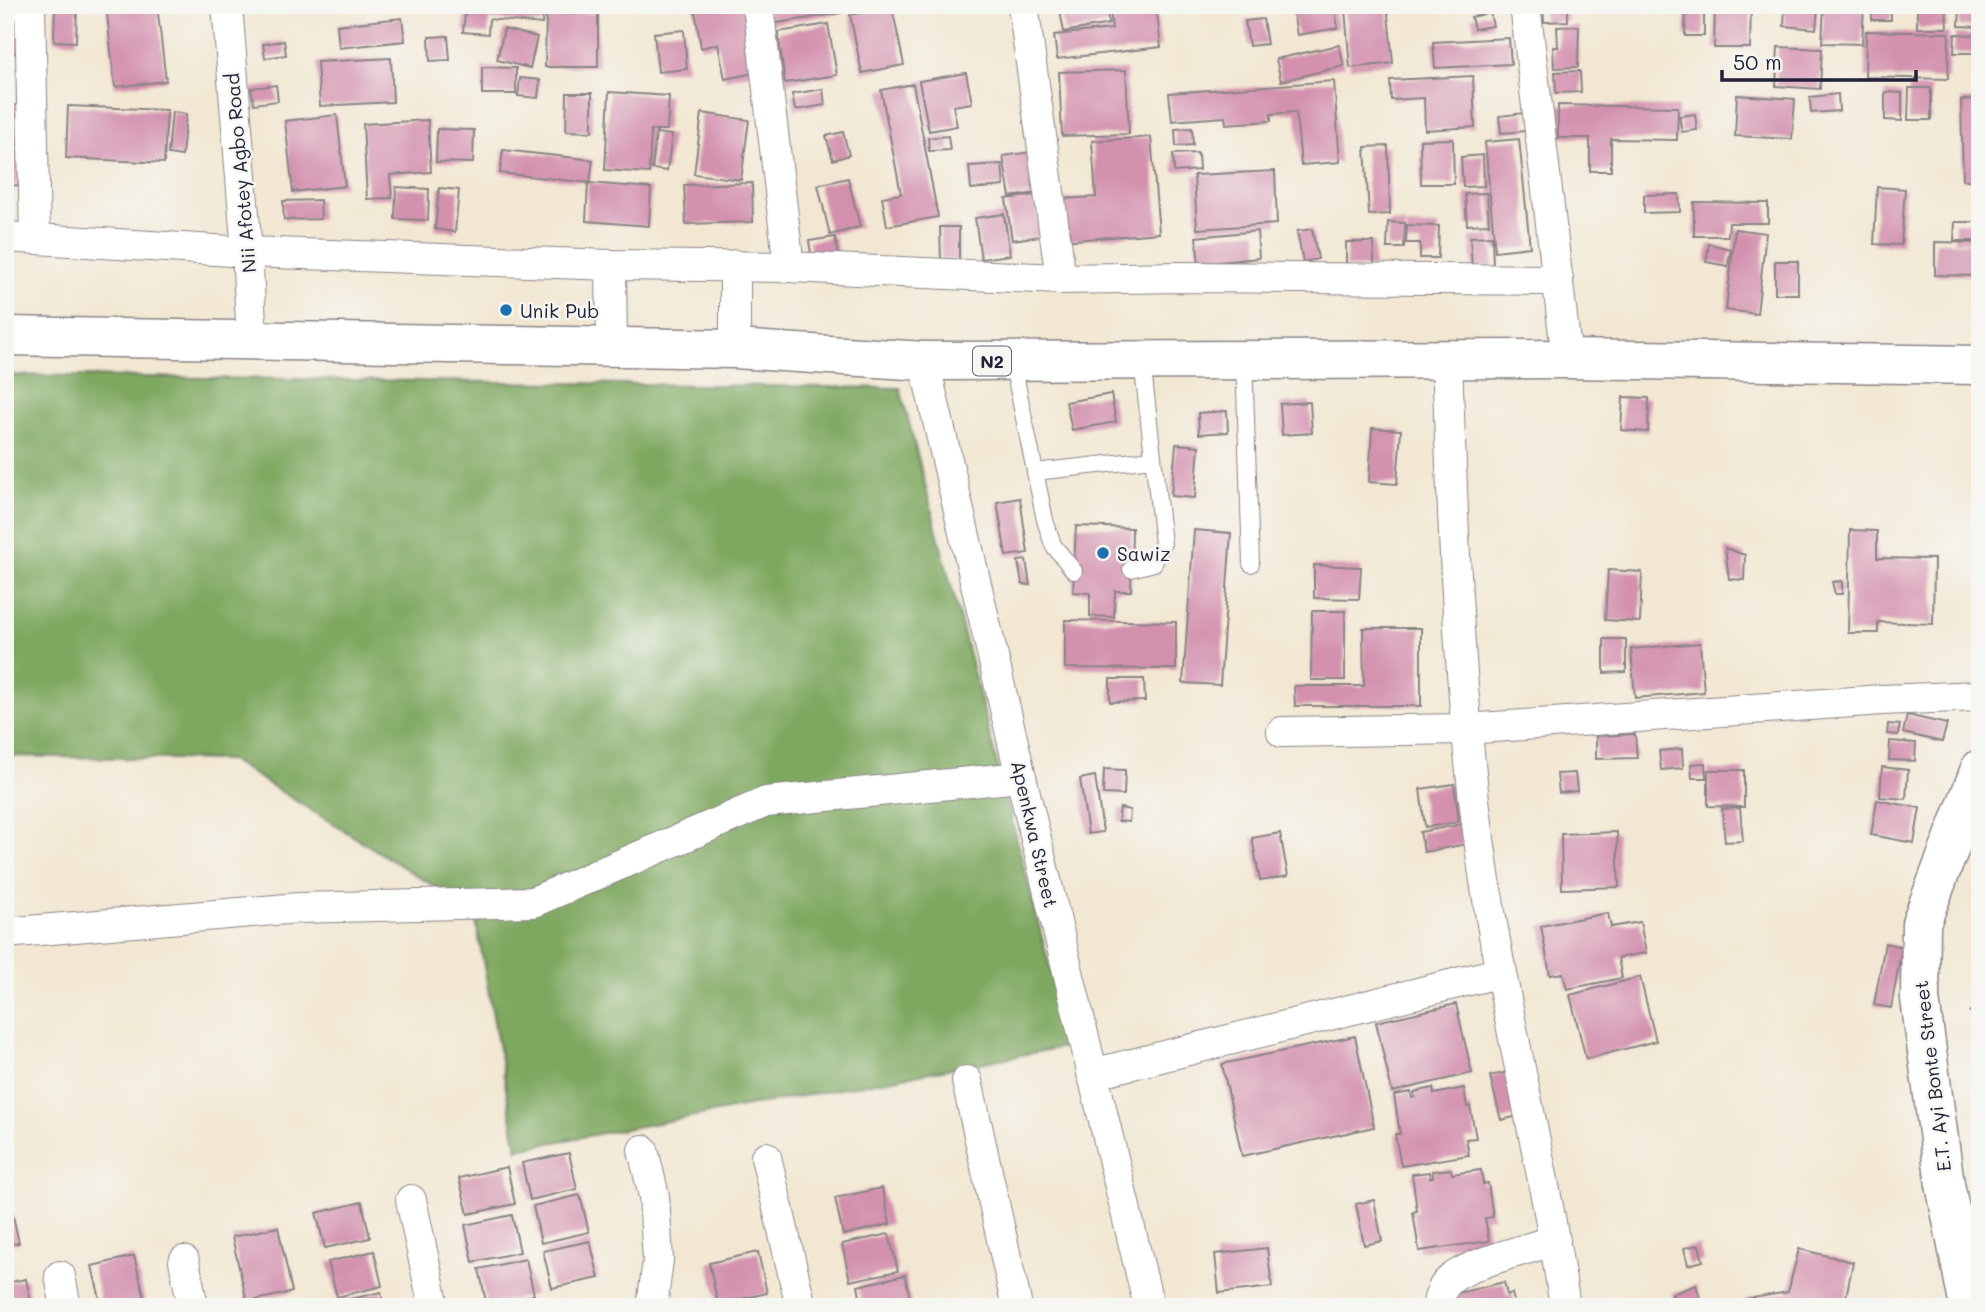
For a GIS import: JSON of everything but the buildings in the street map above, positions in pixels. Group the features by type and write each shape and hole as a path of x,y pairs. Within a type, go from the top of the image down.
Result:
{"main road":[{"name":"N2","path":"5,336 735,349 924,361 1567,359 1980,365"},
{"name":"E.T. Ayi Bonte Street","path":"1969,1307 1945,1184 1920,999 1922,923 1980,769"}],"street":[{"path":"30,5 35,237"},
{"name":"Nii Afotey Agbo Road","path":"227,5 252,340"},
{"path":"758,5 789,267"},
{"path":"1023,5 1061,279"},
{"path":"1525,5 1567,359"},
{"path":"5,237 247,252 611,265 735,265 1061,279 1181,277 1558,280"},
{"path":"611,265 612,347"},
{"path":"735,265 735,349"},
{"path":"1447,360 1465,729 1489,907 1555,1240 1565,1307"},
{"name":"Apenkwa Street","path":"924,361 1149,1307"},
{"path":"1282,732 1465,729 1882,700 1980,696"},
{"path":"5,933 298,908 533,902 766,802 1021,777"},
{"path":"1092,1074 1502,972"},
{"path":"967,1081 1017,1307"},
{"path":"643,1150 654,1196 658,1260 652,1307"},
{"path":"766,1157 801,1307"},
{"path":"411,1200 433,1307"},
{"path":"1438,1307 1438,1296 1450,1279 1477,1266 1555,1240"},
{"path":"184,1261 194,1307"},
{"path":"60,1276 66,1307"}],"lane":[{"path":"1012,360 1045,520 1053,545 1074,571"},
{"path":"1131,569 1154,563 1163,543 1142,360"},
{"path":"1244,360 1251,564"},
{"path":"1035,472 1153,459"}],"path":[{"path":"1980,984 1971,1012 1980,1051"}],"green space":[{"path":"5,375 900,388 1070,1046 517,1149 474,911 230,760 5,756"}],"place":[{"name":"Unik Pub","path":"506,310"},
{"name":"Sawiz","path":"1103,553"}]}
